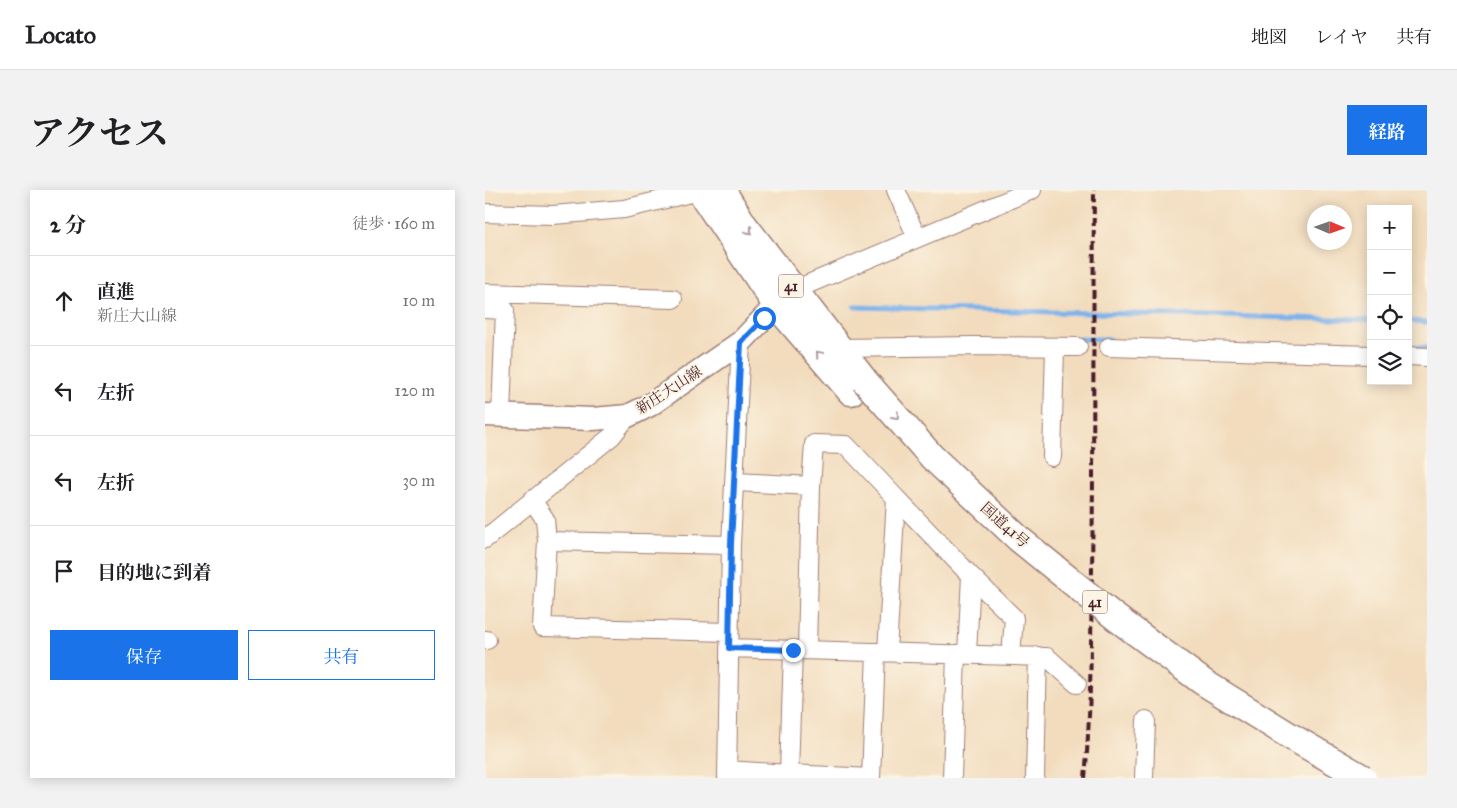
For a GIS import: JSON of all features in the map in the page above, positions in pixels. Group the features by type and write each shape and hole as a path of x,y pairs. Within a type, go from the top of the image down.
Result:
{"highway":[{"name":"国道41号","path":"707,190 744,225 785,297 921,469 1008,552 1105,631 1195,696 1331,778"},
{"name":"国道41号","path":"785,297 839,348 857,386 1019,539 1115,618 1203,682 1290,736 1363,778"}],"main road":[{"name":"新庄大山線","path":"493,415 593,419 628,416 650,406 741,342 785,297"}],"street":[{"path":"485,213 553,215 624,209 707,190"},
{"path":"896,190 917,238"},
{"path":"785,297 917,238 1033,190"},
{"path":"485,292 673,299"},
{"path":"493,415 505,310 523,294"},
{"path":"485,309 505,310"},
{"path":"741,342 731,544 727,774 871,778 895,498"},
{"path":"1109,346 1367,355"},
{"path":"1052,457 1055,347"},
{"path":"839,348 1078,347"},
{"path":"1412,356 1427,357"},
{"path":"485,539 611,436 628,416"},
{"path":"796,776 800,650 814,444 846,445 895,498 1014,618 1011,656"},
{"path":"735,482 811,486"},
{"path":"532,500 545,519 547,540 542,627 729,640 800,650 1038,656 1047,657 1077,684"},
{"path":"547,540 731,544"},
{"path":"952,778 961,654 971,576"},
{"path":"1035,778 1038,656"},
{"path":"1144,778 1146,720"}],"waterway":[{"path":"855,307 1367,320"},
{"path":"1412,321 1427,322"},
{"path":"1073,339 1109,339"},
{"path":"1412,347 1427,348"}],"railway":[{"path":"1085,778 1091,648 1094,190"}],"route":[{"path":"764,318 741,342 731,544 729,648 793,650"}]}
